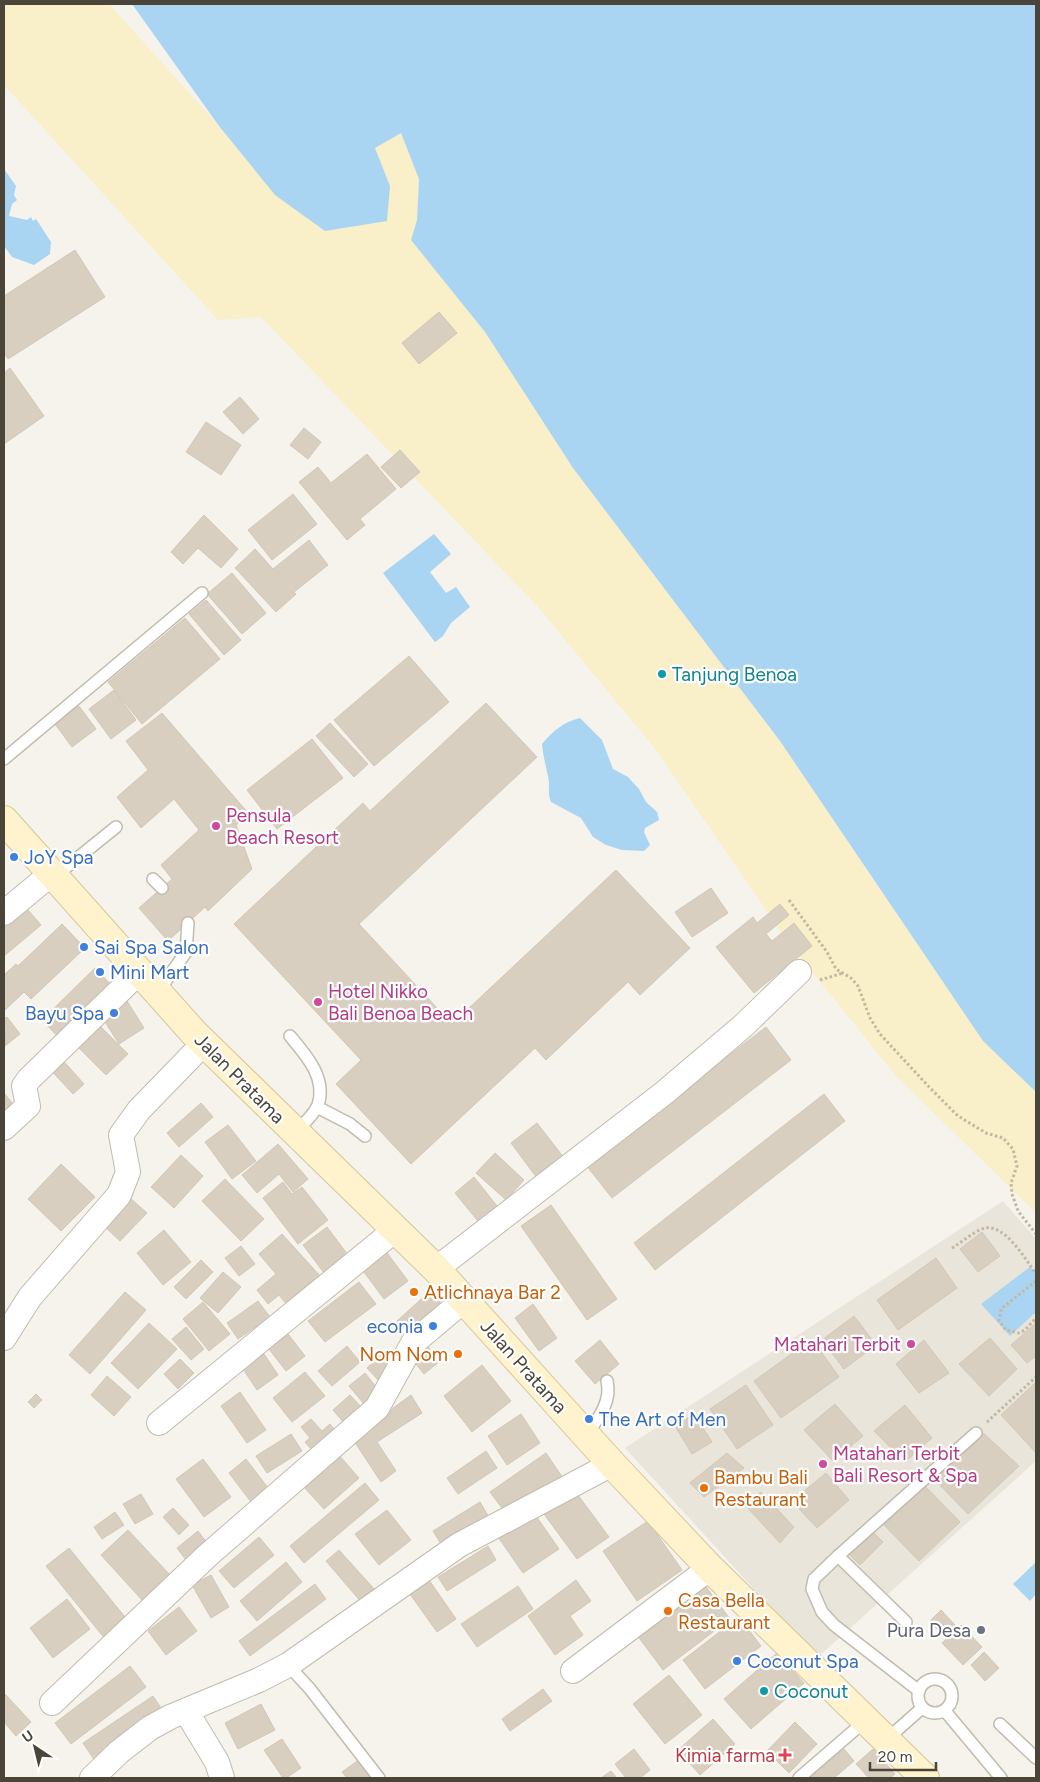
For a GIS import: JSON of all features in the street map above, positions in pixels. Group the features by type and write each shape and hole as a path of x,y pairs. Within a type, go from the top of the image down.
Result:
{"street":[{"name":"Jalan Pratama","path":"4,820 204,1043 436,1269 612,1464 710,1568 925,1778"},
{"path":"4,913 53,875"},
{"path":"4,1128 28,1106 24,1086 29,1079 139,972"},
{"path":"436,1269 664,1093 743,1026 799,972"},
{"path":"4,1338 30,1297 119,1195 128,1172 121,1135 139,1110 204,1043"},
{"path":"159,1423 395,1230"},
{"path":"52,1703 208,1555 377,1408 413,1343 464,1300"},
{"path":"92,1778 119,1752 150,1728 186,1710 259,1680 288,1665 459,1545 612,1464"},
{"path":"573,1671 710,1568"},
{"path":"186,1710 217,1762 222,1778"}],"lane":[{"path":"4,759 202,593"},
{"path":"53,875 116,827"},
{"path":"153,878 162,888"},
{"path":"158,993 186,952 188,923"},
{"path":"290,1036 314,1065 319,1094 317,1107 295,1133"},
{"path":"317,1107 350,1124 364,1136"},
{"path":"586,1435 608,1397 607,1381"},
{"path":"918,1692 834,1625 822,1612 812,1588 814,1579 976,1433"},
{"path":"838,1556 906,1622"},
{"path":"288,1665 316,1696 379,1778"},
{"path":"932,1679 940,1680 952,1690 953,1698 950,1706 944,1711 937,1714 922,1708 918,1702 918,1692 925,1682 932,1679"},
{"path":"886,1740 922,1708"},
{"path":"944,1711 1001,1778"},
{"path":"799,1778 866,1721"},
{"path":"1000,1724 1036,1758"}],"path":[{"path":"789,900 827,952 831,962 858,986 870,1018 880,1034 958,1116 986,1133 1003,1138 1013,1149 1017,1166 1010,1183 1012,1194 1018,1211 1036,1234"},
{"path":"952,1248 984,1228 995,1229 1009,1238 1036,1274"},
{"path":"1036,1281 1001,1309 999,1321 1006,1330 1019,1333 1025,1330 1036,1318"},
{"path":"976,1433 1036,1377"}],"shaded area":[{"name":"Matahari Terbit","path":"1003,1201 1036,1239 1036,1461 817,1658 625,1448"}],"sand":[{"name":"Tanjung Benoa","path":"4,4 109,4 219,126 275,195 390,186 375,148 401,133 419,179 417,220 411,240 485,332 573,468 780,741 983,1041 1036,1092 1036,1213 896,1076 788,942 656,750 539,608 261,317 218,320 4,85"}],"water":[{"path":"132,4 1036,4 1036,1092 983,1041 780,741 573,468 485,332 411,240 417,220 419,179 401,133 375,148 390,186 387,221 325,231 275,195 219,126"},
{"path":"4,169 16,186 14,195 17,200 12,204 9,216 27,220 31,217 33,221 36,219 51,242 50,254 34,265 12,257 4,246"},
{"path":"434,534 451,554 430,572 446,593 456,587 470,607 451,623 443,636 435,642 383,573"},
{"path":"580,718 602,740 613,769 628,777 639,789 646,802 657,812 659,820 645,828 644,832 650,845 644,851 622,850 606,845 593,837 581,818 551,802 542,744 559,728 568,722"},
{"path":"1030,1267 1036,1272 1036,1312 1010,1336 981,1304"},
{"path":"1036,1562 1036,1594 1030,1601 1013,1584"}],"building":[{"path":"75,250 105,297 8,359 4,353 4,296"},
{"path":"439,312 457,333 419,364 402,343"},
{"path":"10,368 44,416 4,444 4,373"},
{"path":"240,397 259,419 243,434 223,412"},
{"path":"206,422 241,445 221,475 186,452"},
{"path":"304,428 321,442 308,459 290,445"},
{"path":"400,450 420,472 401,488 381,467"},
{"path":"367,454 396,489 360,519 365,525 347,540 299,482 318,467 331,483"},
{"path":"293,494 317,524 272,560 248,530"},
{"path":"204,515 238,549 221,568 198,548 183,564 171,552"},
{"path":"309,540 328,565 294,592 296,594 276,612 235,568 255,549 273,569"},
{"path":"232,573 266,613 242,634 207,594"},
{"path":"206,600 241,640 224,655 189,614"},
{"path":"185,618 220,659 142,724 108,682"},
{"path":"409,656 449,702 374,766 334,720"},
{"path":"114,690 136,720 111,739 89,709"},
{"path":"486,703 537,757 359,924 452,1024 616,870 690,948 640,995 628,982 546,1060 535,1048 411,1164 336,1084 361,1060 234,924 363,803 370,811"},
{"path":"79,706 96,729 72,747 55,724"},
{"name":"Pensula Beach Resort","path":"162,713 249,814 236,825 252,869 208,911 205,907 168,941 139,908 172,879 161,865 199,830 174,799 141,828 117,797 148,770 126,741"},
{"path":"330,723 368,764 354,777 316,736"},
{"path":"312,739 343,778 277,829 247,790"},
{"path":"711,888 728,913 692,937 675,912"},
{"path":"22,903 41,925 4,956 4,919"},
{"path":"780,904 789,915 766,934 772,941 794,923 812,946 754,993 716,947 753,917 757,923"},
{"path":"62,924 85,948 31,999 24,992 4,1011 4,975 16,964 18,966"},
{"path":"95,968 115,989 62,1041 42,1020"},
{"path":"127,1001 144,1028 119,1044 102,1017"},
{"path":"7,1017 20,1034 5,1046 4,1019"},
{"path":"99,1025 128,1054 106,1075 77,1046"},
{"path":"766,1027 791,1060 612,1198 586,1165"},
{"path":"59,1056 84,1084 73,1094 47,1066"},
{"path":"4,1093 17,1109 4,1120"},
{"path":"824,1094 845,1121 655,1270 634,1243"},
{"path":"201,1103 213,1117 179,1147 167,1133"},
{"path":"537,1123 564,1158 537,1178 511,1143"},
{"path":"228,1125 256,1161 232,1179 205,1142"},
{"path":"278,1144 308,1179 293,1192 279,1174 257,1193 242,1175"},
{"path":"495,1153 524,1180 506,1200 476,1173"},
{"path":"181,1155 203,1176 174,1208 151,1187"},
{"path":"61,1164 95,1197 61,1231 28,1199"},
{"path":"474,1177 501,1211 482,1226 455,1193"},
{"path":"225,1179 264,1219 241,1241 202,1201"},
{"path":"283,1182 292,1194 302,1187 328,1220 298,1244 263,1198"},
{"path":"129,1197 147,1213 120,1241 103,1225"},
{"path":"551,1205 617,1299 587,1320 521,1226"},
{"path":"327,1227 351,1259 327,1277 303,1245"},
{"path":"164,1230 191,1262 163,1285 137,1253"},
{"path":"982,1232 1000,1256 978,1272 960,1249"},
{"path":"282,1234 322,1278 289,1307 279,1295 268,1304 257,1290 276,1274 259,1254"},
{"path":"241,1246 255,1264 239,1276 225,1258"},
{"path":"385,1250 408,1281 384,1299 361,1268"},
{"path":"936,1258 957,1288 898,1330 877,1300"},
{"path":"201,1260 213,1272 186,1299 174,1287"},
{"path":"223,1272 241,1287 218,1313 200,1298"},
{"path":"359,1282 376,1304 325,1342 308,1321"},
{"path":"430,1291 445,1308 413,1338 397,1321"},
{"path":"125,1292 146,1310 90,1374 69,1355"},
{"path":"258,1301 270,1317 238,1339 227,1323"},
{"path":"203,1302 230,1334 209,1351 183,1319"},
{"path":"533,1304 557,1338 539,1351 515,1318"},
{"path":"854,1316 876,1345 844,1369 822,1340"},
{"path":"149,1323 177,1349 138,1389 111,1363"},
{"path":"1036,1323 1036,1356 1027,1363 1011,1345"},
{"path":"186,1327 204,1349 191,1360 172,1339"},
{"path":"288,1334 305,1356 286,1371 269,1349"},
{"path":"990,1338 1017,1369 989,1396 959,1364"},
{"path":"812,1339 839,1377 781,1418 754,1381"},
{"path":"600,1340 619,1364 595,1384 575,1361"},
{"path":"924,1340 949,1373 919,1393 896,1364"},
{"path":"423,1341 440,1361 424,1374 408,1354"},
{"path":"347,1346 360,1362 332,1386 318,1371"},
{"path":"264,1354 278,1375 257,1390 243,1369"},
{"path":"381,1355 395,1369 381,1383 367,1368"},
{"path":"180,1359 194,1373 178,1389 164,1374"},
{"path":"482,1365 511,1401 472,1432 444,1396"},
{"path":"305,1372 325,1396 292,1422 273,1398"},
{"path":"365,1373 380,1392 364,1404 349,1386"},
{"path":"107,1376 131,1397 114,1416 91,1395"},
{"path":"1036,1382 1036,1453 1001,1415"},
{"path":"746,1385 773,1425 737,1449 710,1409"},
{"path":"240,1392 266,1430 247,1443 221,1406"},
{"path":"36,1394 42,1400 34,1408 28,1402"},
{"path":"350,1395 363,1409 345,1424 333,1410"},
{"path":"411,1395 422,1413 377,1442 396,1471 381,1482 352,1438"},
{"path":"835,1404 863,1436 833,1461 804,1430"},
{"path":"905,1405 932,1438 905,1462 874,1431"},
{"path":"521,1414 540,1443 507,1465 488,1436"},
{"path":"694,1414 712,1442 692,1454 675,1426"},
{"path":"311,1419 322,1431 330,1424 340,1436 317,1456 305,1442 310,1438 301,1427"},
{"path":"981,1431 1019,1466 968,1514 934,1479"},
{"path":"291,1434 302,1451 267,1473 256,1456"},
{"path":"486,1451 497,1468 458,1494 447,1478"},
{"path":"546,1453 563,1478 508,1516 490,1492"},
{"path":"727,1453 744,1468 704,1497 690,1483"},
{"path":"338,1454 359,1478 324,1509 303,1486"},
{"path":"203,1459 231,1497 204,1517 176,1479"},
{"path":"246,1459 272,1493 254,1506 229,1473"},
{"path":"826,1473 849,1500 817,1528 792,1501"},
{"path":"365,1483 379,1500 304,1563 290,1546"},
{"path":"925,1486 960,1522 919,1561 884,1525"},
{"path":"575,1491 609,1537 577,1559 544,1514"},
{"path":"761,1492 794,1527 780,1543 744,1504"},
{"path":"141,1494 153,1514 135,1524 123,1504"},
{"path":"480,1502 490,1519 444,1549 433,1531"},
{"path":"173,1508 189,1525 179,1535 163,1517"},
{"path":"387,1510 411,1540 379,1565 355,1534"},
{"path":"115,1512 124,1525 102,1539 94,1527"},
{"path":"534,1513 559,1549 523,1573 498,1537"},
{"path":"648,1521 682,1570 637,1601 603,1551"},
{"path":"869,1528 883,1542 860,1565 846,1551"},
{"path":"128,1530 171,1576 143,1601 101,1555"},
{"path":"198,1531 207,1543 186,1560 177,1548"},
{"path":"259,1537 274,1555 234,1588 219,1571"},
{"path":"488,1546 496,1560 447,1591 438,1577"},
{"path":"69,1548 129,1622 106,1640 46,1566"},
{"path":"339,1550 376,1591 362,1603 326,1561"},
{"path":"286,1562 302,1582 257,1621 240,1601"},
{"path":"211,1575 229,1607 211,1618 192,1585"},
{"path":"429,1580 456,1619 437,1632 410,1594"},
{"path":"576,1580 591,1601 570,1616 583,1635 555,1655 528,1616"},
{"path":"701,1580 730,1619 663,1670 634,1631"},
{"path":"315,1584 326,1599 250,1656 239,1641"},
{"path":"518,1586 533,1609 477,1647 461,1624"},
{"path":"67,1599 90,1629 53,1658 30,1628"},
{"path":"179,1607 197,1631 166,1655 148,1631"},
{"path":"941,1610 955,1625 943,1636 930,1621"},
{"path":"739,1617 761,1646 705,1689 683,1660"},
{"path":"961,1625 982,1647 963,1665 942,1643"},
{"path":"984,1652 999,1668 985,1681 971,1665"},
{"name":"Coconut","path":"777,1653 804,1683 751,1729 724,1699"},
{"path":"130,1666 146,1687 71,1744 55,1723"},
{"path":"669,1675 702,1715 665,1744 633,1704"},
{"path":"543,1689 552,1701 510,1731 502,1719"},
{"path":"4,1693 31,1722 16,1736 4,1722"},
{"path":"153,1696 165,1714 95,1761 83,1743"},
{"path":"261,1704 275,1730 238,1749 225,1723"},
{"path":"713,1719 735,1744 700,1775 678,1750"},
{"path":"795,1722 817,1744 789,1773 767,1751"},
{"path":"282,1739 301,1768 286,1778 283,1778 264,1750"},
{"path":"634,1749 650,1770 640,1778 626,1778 615,1764"},
{"path":"844,1749 854,1761 834,1778 807,1778"},
{"path":"873,1749 895,1774 890,1778 869,1778 856,1764"},
{"path":"360,1759 373,1778 347,1778 342,1772"},
{"path":"611,1771 617,1778 601,1778"}],"place":[{"name":"Tanjung Benoa","path":"662,674"},
{"name":"Pensula Beach Resort","path":"216,826"},
{"name":"JoY Spa","path":"14,857"},
{"name":"Sai Spa Salon","path":"84,947"},
{"name":"Mini Mart","path":"100,972"},
{"name":"Hotel Nikko Bali Benoa Beach","path":"318,1002"},
{"name":"Bayu Spa","path":"114,1013"},
{"name":"Atlichnaya Bar 2","path":"414,1292"},
{"name":"econia","path":"433,1326"},
{"name":"Matahari Terbit","path":"911,1344"},
{"name":"Nom Nom","path":"458,1354"},
{"name":"The Art of Men","path":"589,1419"},
{"name":"Matahari Terbit Bali Resort & Spa","path":"823,1464"},
{"name":"Bambu Bali Restaurant","path":"704,1488"},
{"name":"Casa Bella Restaurant","path":"668,1611"},
{"name":"Pura Desa","path":"981,1630"},
{"name":"Coconut Spa","path":"737,1661"},
{"name":"Coconut","path":"764,1691"},
{"name":"Kimia farma","path":"785,1755"}]}
